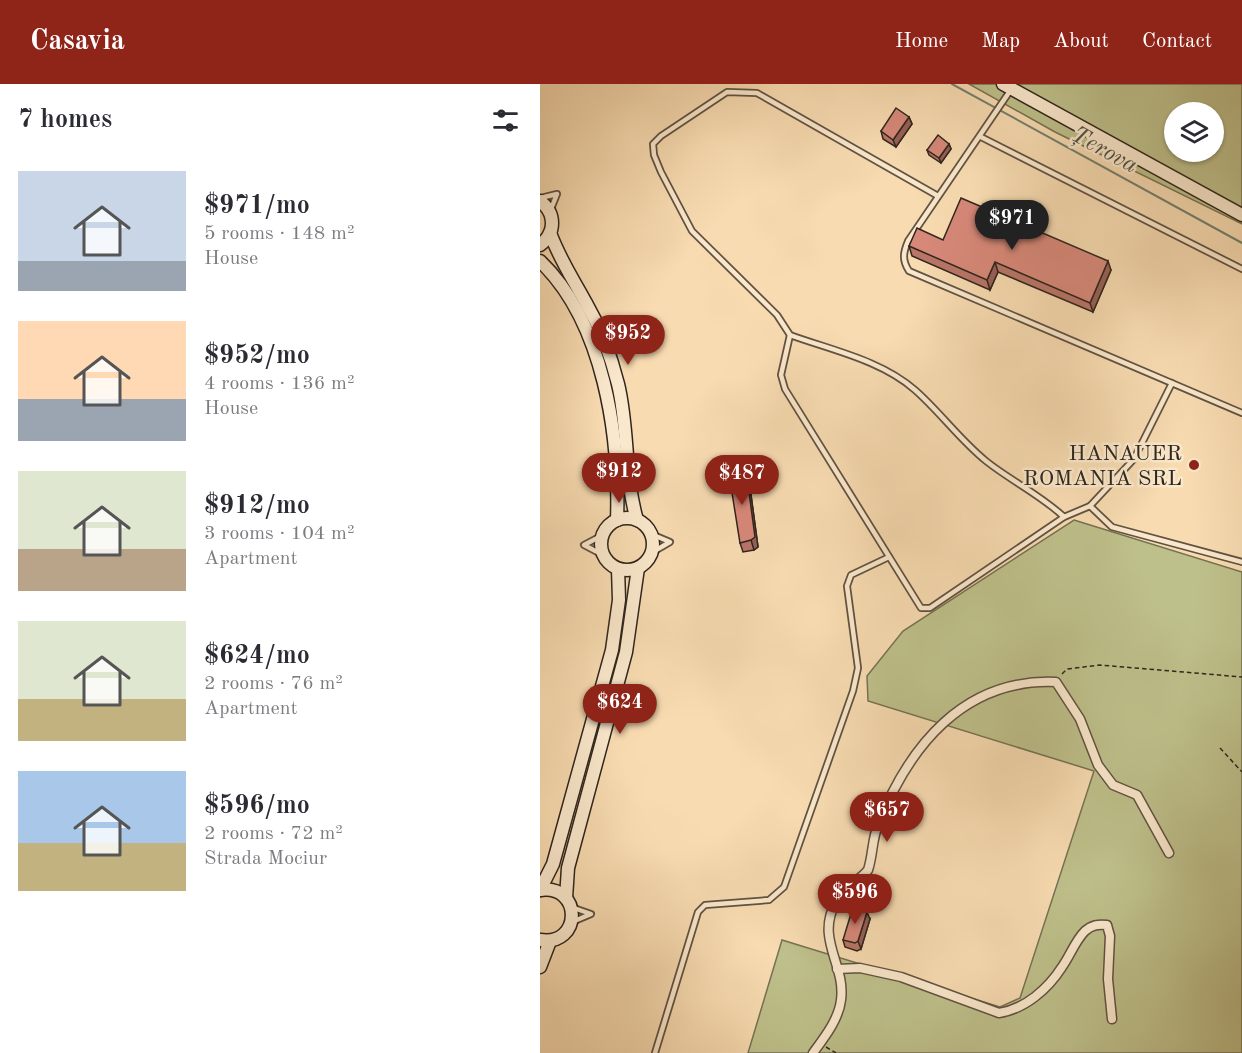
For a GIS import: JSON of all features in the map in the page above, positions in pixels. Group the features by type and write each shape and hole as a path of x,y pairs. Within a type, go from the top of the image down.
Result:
{"street":[{"path":"1007,86 1242,215"},
{"path":"540,199 550,212 550,233 561,264 587,304 608,353 618,384 626,426 632,478 631,501 637,520 651,534 651,553 638,568 626,652 567,868 572,922 564,935 545,940 540,967"},
{"path":"540,245 550,233"},
{"path":"540,261 550,271 575,310 592,347 605,387 613,428 617,520 603,535 603,555 618,569 619,600 612,650 566,806 553,864 540,890 554,890 569,903"},
{"path":"617,520 637,520"},
{"path":"618,569 638,568"},
{"path":"813,1053 837,1015 841,1001 837,969 828,940 829,918 844,889 868,870 877,826 891,797 934,729 948,715 988,694 1028,682 1056,682 1080,719 1098,765 1113,785 1137,795 1169,853"},
{"path":"837,969 860,968 901,977 999,1013 1013,1011 1028,1002 1062,968 1085,931 1098,923 1107,925 1110,936 1108,979 1112,1019"}],"lane":[{"path":"1007,86 1004,100 992,120 938,195 904,252 903,263 909,271 1242,412"},
{"path":"938,195 757,93 727,92 661,136 653,144 654,154 692,231 777,315 790,335 897,376 914,389 985,460 1064,517"},
{"path":"981,137 1242,269"},
{"path":"790,335 781,375 785,389 921,608 930,608 1064,517 1090,506 1134,459 1172,383"},
{"path":"1090,506 1112,527 1242,562"},
{"path":"651,534 670,542 651,553"},
{"path":"655,1053 698,912 705,905 768,900 784,887 853,691 858,668 847,586 851,575 889,557"},
{"path":"569,903 591,914 572,922"}],"path":[{"path":"1056,682 1067,669 1100,665 1242,677"},
{"path":"1220,748 1242,772"},
{"path":"820,1043 836,1053"}],"green space":[{"path":"969,84 1242,84 1242,224 1055,132"},
{"path":"1074,520 1242,572 1242,1053 748,1053 782,940 1000,1007 1020,998 1094,771 868,701 867,676 903,631"}],"building":[{"path":"896,108 909,117 893,140 881,131"},
{"path":"938,135 949,144 939,158 927,150"},
{"path":"961,198 1108,261 1090,303 995,262 987,280 909,246 917,228 943,240"},
{"path":"746,470 755,537 740,543 729,474"},
{"path":"853,907 867,912 858,941 855,943 843,940"}],"waterway":[{"name":"Țerova","path":"952,84 1242,243"}],"place":[{"name":"HANAUER ROMANIA SRL","path":"1194,465"}]}
